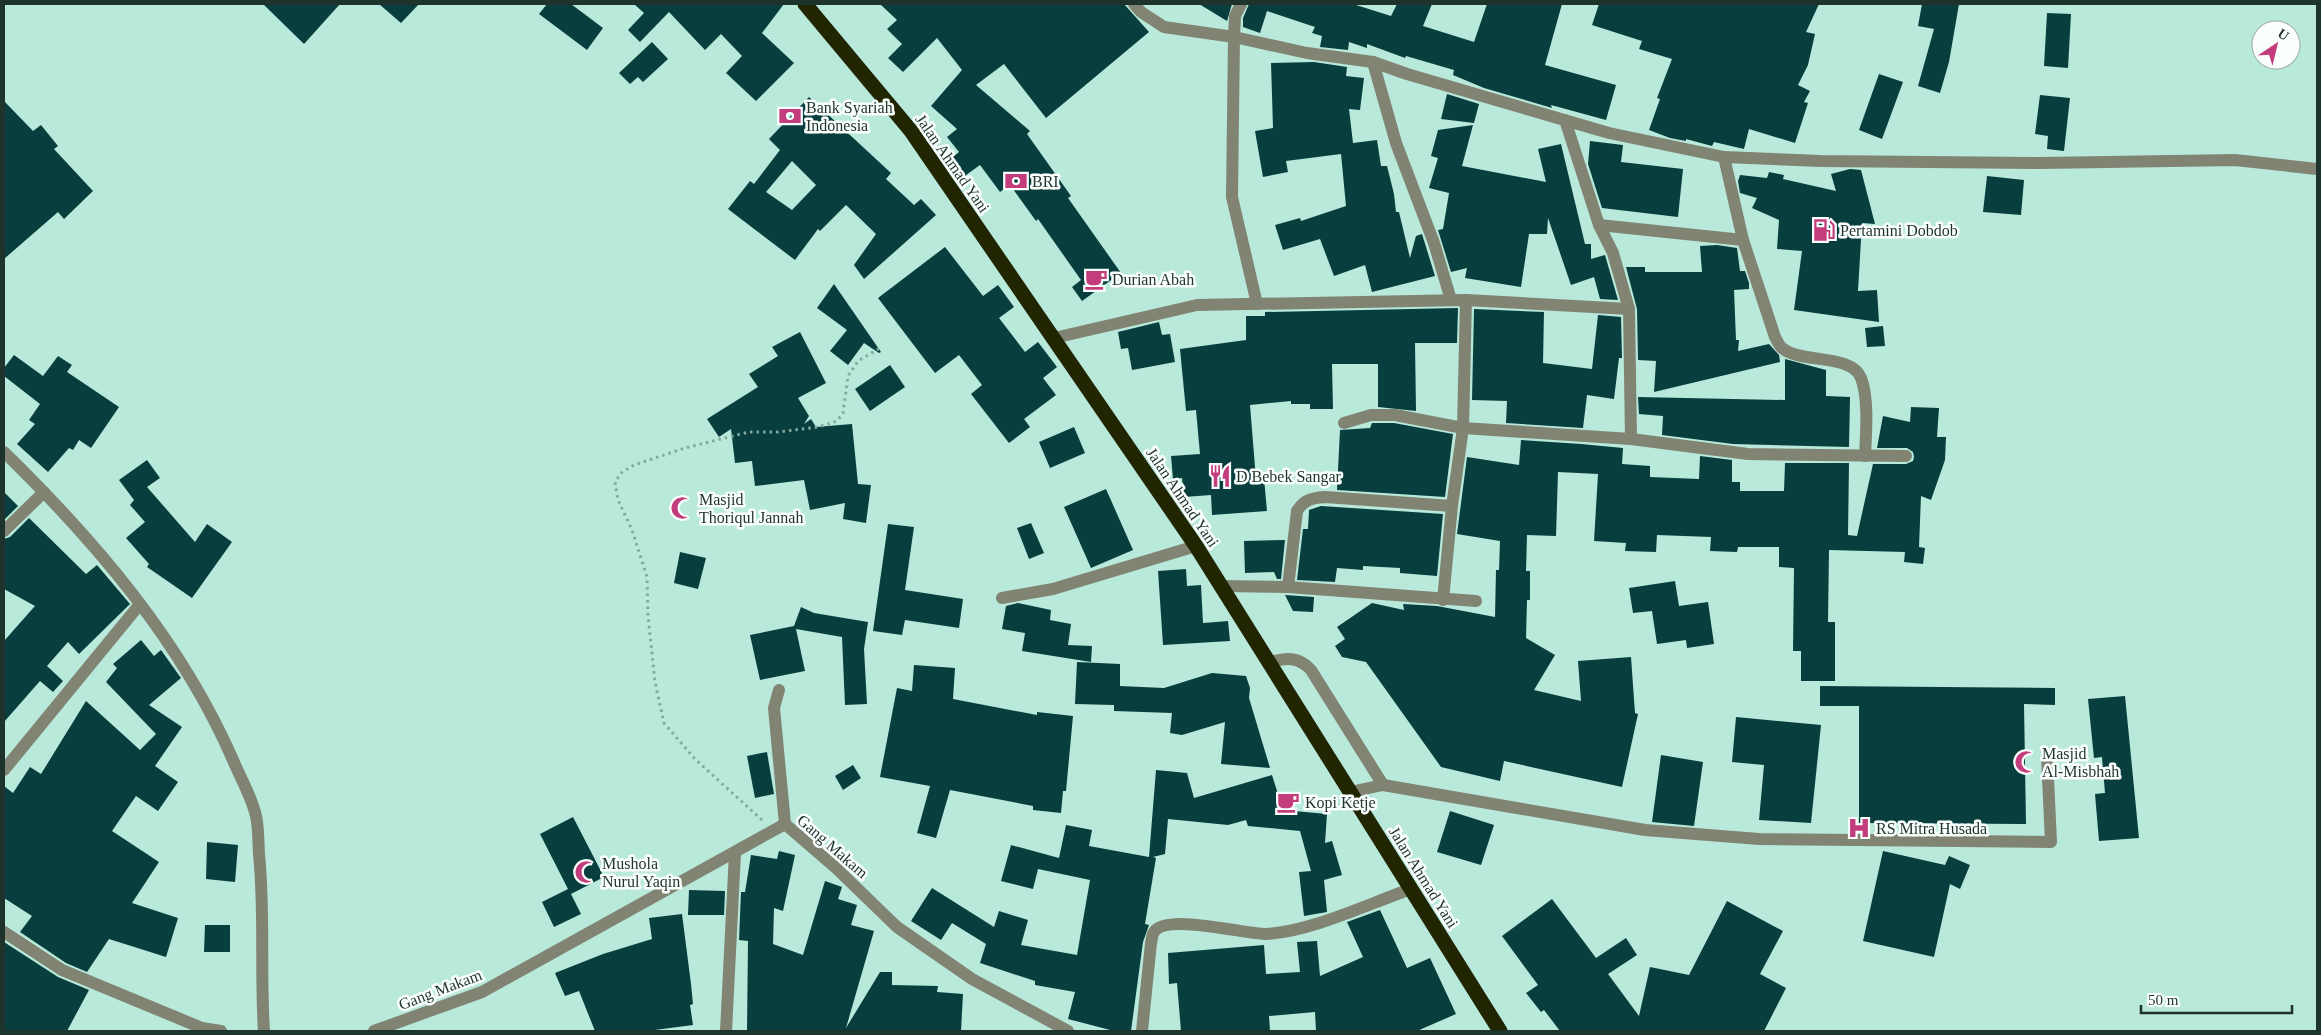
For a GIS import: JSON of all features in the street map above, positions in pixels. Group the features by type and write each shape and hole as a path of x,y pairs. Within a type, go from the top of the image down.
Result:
{"highway":[{"name":"Jalan Ahmad Yani","path":"806,4 911,132 1196,546 1500,1031"}],"street":[{"path":"1134,4 1141,12 1164,27 1234,37 1307,52 1373,62 1407,74 1609,133 1724,158 2041,163 2236,160 2317,170"},
{"path":"1241,4 1235,16 1234,37 1232,197 1257,304"},
{"path":"1373,62 1396,143 1434,243 1451,300"},
{"path":"1565,120 1599,225 1614,252 1629,310 1631,440"},
{"path":"1724,158 1743,240 1775,337 1781,347 1790,353 1840,363 1853,368 1861,378 1867,420 1866,456"},
{"path":"1599,225 1743,240"},
{"path":"1054,338 1197,305 1466,300 1629,310"},
{"path":"1443,600 1452,506 1463,428 1466,300"},
{"path":"1344,424 1371,415 1395,414 1463,428 1631,440 1748,454 1906,456"},
{"path":"4,452 97,550 140,604 176,651 214,716 255,812 263,894 261,993 264,1031"},
{"path":"4,531 44,492"},
{"path":"1288,587 1297,511 1303,502 1325,496 1452,506"},
{"path":"1002,598 1053,589 1196,546"},
{"path":"1220,586 1288,587 1476,601"},
{"path":"4,770 140,604"},
{"path":"1269,662 1287,658 1297,659 1311,670 1383,785"},
{"path":"779,690 774,708 780,827"},
{"path":"1350,792 1383,785 1645,830 1759,839 2050,842 2047,757"},
{"name":"Gang Makam","path":"374,1031 482,992 780,827 836,868 897,927 972,979 1067,1031"},
{"path":"726,1031 735,852"},
{"path":"1142,1031 1151,943 1154,932 1162,925 1184,923 1266,934 1302,928 1411,888"},
{"path":"4,932 62,970 202,1028 220,1031"}],"path":[{"path":"780,827 695,759 664,722 651,644 647,577 632,530 618,500 615,482 621,473 634,465 685,448 749,432 778,432 818,427 837,421 843,413 848,376 858,361 880,348"}],"building":[{"path":"263,4 340,4 304,44"},
{"path":"379,4 419,4 401,23"},
{"path":"547,4 571,4 603,28 587,50 539,14"},
{"path":"634,4 784,4 762,33 794,63 756,101 726,73 742,56 721,34 705,50 669,12 640,42 628,30 644,13"},
{"path":"880,4 1124,4 1149,32 1046,118 1004,64 976,85 1030,131 1027,134 1071,196 1068,198 1121,273 1082,301 1072,287 1081,280 1038,219 1036,221 1010,185 1000,192 980,165 962,178 948,161 959,152 947,137 957,129 931,106 962,70 937,38 903,72 888,58 902,44 887,29 897,20"},
{"path":"1199,4 1232,4 1227,21"},
{"path":"1249,4 1353,4 1391,16 1397,4 1432,4 1423,26 1474,42 1487,4 1562,4 1545,65 1616,85 1606,120 1551,105 1552,108 1484,88 1453,75 1454,70 1406,56 1405,58 1367,44 1367,48 1349,42 1348,50 1320,47 1322,36 1312,33 1315,27 1267,11 1260,33 1243,27 1243,18"},
{"path":"1599,4 1819,4 1806,32 1815,34 1808,65 1798,85 1810,91 1804,102 1808,103 1795,143 1749,129 1744,149 1714,142 1712,146 1686,139 1686,141 1670,138 1649,130 1660,99 1657,98 1672,59 1639,49 1642,41 1592,25"},
{"path":"1922,4 1959,4 1949,62 1940,93 1918,86 1934,29 1918,26"},
{"path":"2047,13 2071,14 2068,68 2044,66"},
{"path":"652,42 668,59 643,82 638,77 630,84 619,73"},
{"path":"1314,62 1347,67 1346,76 1364,78 1360,110 1349,109 1353,143 1377,140 1381,166 1387,166 1396,212 1399,212 1410,258 1416,236 1422,234 1435,276 1372,292 1365,265 1334,276 1320,239 1283,250 1275,225 1300,218 1301,221 1346,206 1341,154 1286,161 1288,172 1263,177 1255,131 1273,128 1271,63"},
{"path":"1879,74 1903,82 1882,139 1859,130"},
{"path":"1447,94 1479,104 1474,123 1441,119"},
{"path":"2040,95 2070,98 2064,151 2047,149 2048,136 2035,134"},
{"path":"809,97 891,173 886,179 914,205 921,199 936,215 864,279 854,265 876,234 846,205 820,231 818,229 795,260 728,209 750,181 754,184 780,150 769,139","holes":["792,161 816,185 792,210 766,192"]},
{"path":"4,101 33,131 41,125 58,146 54,149 93,191 64,219 58,212 4,259"},
{"path":"1473,125 1462,166 1546,182 1538,149 1561,144 1585,244 1591,244 1591,259 1605,255 1618,300 1600,299 1594,277 1571,285 1548,218 1547,234 1529,234 1521,287 1465,278 1467,268 1451,272 1438,230 1443,229 1449,193 1429,188 1438,158 1431,156 1438,130"},
{"path":"1590,141 1623,145 1621,162 1683,169 1678,217 1602,208 1588,164"},
{"path":"1850,169 1861,170 1875,224 1862,223 1858,291 1877,290 1879,322 1794,310 1802,251 1777,249 1779,220 1752,208 1757,198 1740,193 1738,181 1740,175 1767,178 1769,172 1784,175 1783,179 1836,191 1831,174"},
{"path":"1987,176 2024,180 2021,215 1983,212"},
{"path":"1717,245 1737,248 1740,271 1745,271 1749,283 1749,289 1734,290 1736,340 1739,340 1738,351 1769,344 1779,355 1780,362 1654,392 1656,361 1638,360 1637,309 1626,267 1645,267 1645,272 1702,272 1700,246"},
{"path":"945,247 983,296 998,285 1014,307 999,318 1025,352 1038,342 1057,367 1043,378 1056,395 1024,419 1030,427 1009,443 971,394 982,385 959,355 935,373 878,298"},
{"path":"834,284 881,352 879,353 864,343 848,365 830,351 847,330 817,308"},
{"path":"1458,308 1457,343 1415,343 1416,411 1378,407 1378,364 1332,364 1333,409 1310,409 1310,404 1291,404 1291,401 1250,405 1256,479 1264,478 1267,511 1212,515 1211,495 1184,497 1182,478 1173,479 1171,456 1200,454 1196,410 1186,411 1180,349 1246,340 1246,316 1265,316 1265,312"},
{"path":"1474,309 1544,312 1543,363 1592,369 1598,315 1621,317 1622,358 1619,358 1614,399 1587,395 1583,428 1506,423 1507,401 1472,400"},
{"path":"1159,322 1162,335 1170,334 1175,362 1132,370 1128,348 1121,349 1118,332"},
{"path":"1883,326 1885,346 1867,347 1865,328"},
{"path":"800,332 826,383 798,398 809,416 804,424 811,419 816,427 852,424 858,484 871,485 866,523 843,519 845,503 810,510 804,480 755,486 752,461 735,463 731,429 719,437 707,419 758,387 749,374 778,356 772,347"},
{"path":"14,355 43,376 58,356 72,365 67,372 119,407 91,448 79,440 73,450 69,448 48,472 17,444 35,424 29,420 40,404 4,376 4,368"},
{"path":"1785,359 1826,370 1826,396 1850,397 1849,447 1733,444 1662,435 1663,416 1639,414 1638,397 1785,400"},
{"path":"890,365 905,387 870,411 855,389"},
{"path":"1911,407 1939,408 1937,437 1946,437 1945,460 1931,500 1921,496 1919,547 1925,548 1923,564 1904,562 1905,552 1829,550 1828,622 1835,622 1835,681 1801,681 1801,651 1793,651 1794,568 1779,567 1779,547 1738,547 1737,552 1710,551 1711,537 1657,535 1656,552 1625,551 1626,543 1594,541 1598,474 1558,472 1556,536 1527,535 1526,571 1530,571 1530,600 1527,600 1526,638 1555,655 1534,690 1581,701 1578,661 1631,657 1635,713 1638,714 1622,787 1504,761 1500,781 1441,767 1366,662 1342,657 1335,646 1345,639 1337,627 1372,603 1404,610 1403,604 1437,606 1495,617 1496,570 1499,570 1500,541 1457,534 1467,457 1519,465 1521,440 1581,444 1623,448 1622,464 1650,466 1650,477 1699,479 1700,456 1732,460 1732,482 1740,482 1740,491 1784,491 1785,463 1849,463 1848,535 1857,536 1873,464 1906,464 1913,461 1913,452 1907,448 1877,448 1883,416 1910,422"},
{"path":"1372,423 1394,423 1453,434 1445,497 1337,490 1340,430 1370,428"},
{"path":"1074,427 1085,453 1050,468 1039,442"},
{"path":"147,460 160,478 147,487 195,542 207,524 232,542 192,598 147,567 149,564 126,538 145,522 130,505 134,500 119,480"},
{"path":"1106,489 1133,550 1091,568 1064,507"},
{"path":"4,492 18,506 4,520"},
{"path":"1321,506 1443,514 1437,576 1400,573 1400,568 1363,566 1363,570 1337,568 1335,582 1297,580 1303,529 1308,529 1309,510"},
{"path":"29,518 86,574 97,565 130,604 79,654 68,642 47,666 63,681 53,692 40,681 4,722 4,641 35,606 4,589 4,539 10,537"},
{"path":"1031,523 1044,553 1029,559 1017,528"},
{"path":"888,524 914,527 905,590 963,599 959,628 905,620 902,635 873,631"},
{"path":"1285,540 1281,579 1277,579 1274,572 1245,573 1244,541"},
{"path":"680,552 706,558 698,589 674,583"},
{"path":"1186,569 1187,586 1201,585 1203,623 1228,621 1230,641 1163,645 1158,571"},
{"path":"1675,581 1679,606 1708,602 1714,644 1687,648 1686,640 1657,644 1652,611 1633,613 1629,588"},
{"path":"1285,595 1314,597 1313,612 1293,611"},
{"path":"1018,603 1051,610 1050,620 1071,624 1068,645 1092,646 1091,662 1022,651 1025,633 1002,629 1006,606"},
{"path":"801,607 814,613 868,622 864,649 867,704 845,705 842,637 796,629 805,671 760,680 750,635 794,626"},
{"path":"141,640 154,656 161,650 181,678 149,705 182,727 155,766 178,782 158,811 136,796 112,831 159,862 132,903 178,918 166,957 109,939 87,972 66,963 20,932 32,916 4,898 4,786 13,793 30,767 41,774 86,701 140,750 156,734 106,682 117,668 113,664"},
{"path":"1077,662 1120,664 1120,686 1164,688 1212,673 1246,676 1250,688 1249,698 1270,768 1221,764 1225,722 1182,735 1170,733 1172,713 1114,711 1114,705 1075,704"},
{"path":"914,665 955,668 953,699 1037,715 1037,712 1073,716 1066,791 1063,791 1061,813 1033,810 1033,806 950,790 936,838 917,833 930,786 880,777 897,688 912,691"},
{"path":"1820,686 2055,688 2055,705 2024,704 2026,824 1859,823 1859,706 1820,706"},
{"path":"2125,696 2139,838 2099,841 2095,794 2105,793 2102,757 2094,758 2088,699"},
{"path":"1736,717 1821,725 1811,823 1759,820 1764,765 1732,762"},
{"path":"767,752 774,794 755,798 747,756"},
{"path":"1661,755 1703,762 1694,826 1652,822"},
{"path":"853,765 861,778 843,790 835,776"},
{"path":"1156,770 1187,773 1194,798 1272,775 1283,810 1327,814 1325,843 1332,841 1342,875 1324,880 1327,912 1304,916 1299,872 1311,871 1300,831 1248,826 1246,820 1228,825 1168,819 1165,854 1153,857 1156,858 1145,924 1149,925 1143,942 1131,1031 1114,1031 1068,1019 1075,992 1035,985 1035,981 980,963 986,944 952,923 941,940 911,921 932,888 994,927 999,911 1028,920 1021,945 1077,955 1090,880 1038,869 1033,889 1001,881 1011,845 1059,858 1066,825 1092,830 1089,846 1149,857"},
{"path":"1450,811 1494,825 1481,865 1437,852"},
{"path":"573,817 604,877 571,894 581,914 554,927 542,902 568,889 540,834"},
{"path":"207,842 238,845 235,882 206,879"},
{"path":"779,851 795,855 783,911 774,908 773,944 803,955 825,881 842,887 838,899 857,905 851,925 874,931 846,1028 880,972 892,972 892,985 938,986 937,992 963,994 961,1031 747,1031 748,941 739,940 741,892 745,892 751,855 777,859"},
{"path":"1883,851 1945,865 1949,856 1970,865 1960,889 1950,884 1934,957 1863,941"},
{"path":"689,890 725,891 724,915 688,915"},
{"path":"1552,899 1596,958 1626,938 1637,955 1608,974 1639,1016 1650,967 1689,975 1727,901 1783,931 1760,974 1786,988 1764,1031 1560,1031 1544,1010 1541,1012 1526,993 1538,985 1502,936"},
{"path":"1380,910 1407,968 1430,958 1456,1014 1417,1031 1316,1031 1315,1012 1269,1016 1270,1031 1181,1031 1177,983 1169,984 1168,953 1264,945 1266,974 1300,972 1297,942 1317,941 1320,976 1363,957 1347,922"},
{"path":"682,914 693,1004 690,1005 693,1025 647,1031 595,1031 579,991 565,996 555,973 603,954 652,939 649,918"},
{"path":"205,925 230,925 230,952 204,952"},
{"path":"4,942 58,977 89,990 67,1031 4,1031"}],"place":[{"name":"Bank Syariah Indonesia","path":"790,116"},
{"name":"BRI","path":"1016,181"},
{"name":"Pertamini Dobdob","path":"1824,230"},
{"name":"Durian Abah","path":"1096,279"},
{"name":"D Bebek Sangar","path":"1220,476"},
{"name":"Masjid Thoriqul Jannah","path":"682,508"},
{"name":"Masjid Al-Misbhah","path":"2026,762"},
{"name":"Kopi Ketje","path":"1288,802"},
{"name":"RS Mitra Husada","path":"1859,828"},
{"name":"Mushola Nurul Yaqin","path":"586,872"}]}
